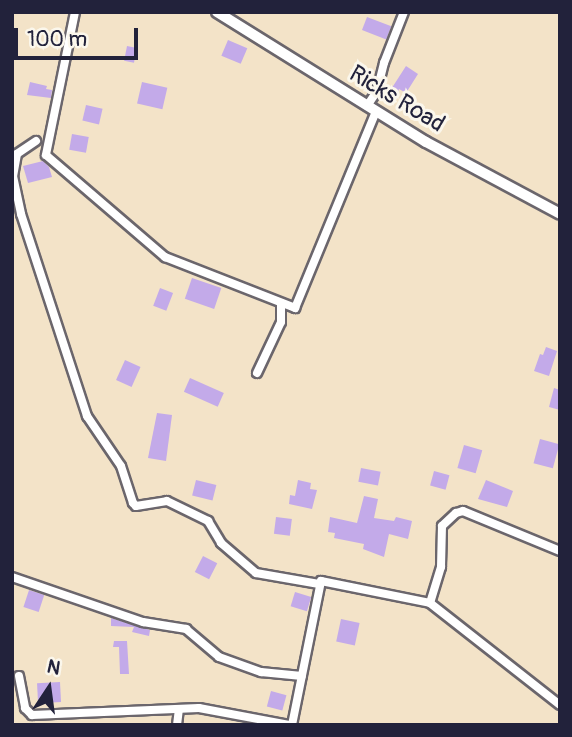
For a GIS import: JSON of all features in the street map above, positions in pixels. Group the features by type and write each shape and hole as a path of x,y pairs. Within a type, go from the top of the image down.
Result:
{"street":[{"path":"75,12 46,155 165,257 295,308 372,108 384,63 404,12"},
{"name":"Ricks Road","path":"218,12 426,142 560,214"},
{"path":"36,141 18,154 13,176 21,214 87,416 121,466 133,503 136,506 167,501 208,521 221,543 256,573 319,584 321,581 430,603 560,705"},
{"path":"257,373 281,322 281,303"},
{"path":"430,603 441,567 442,526 456,513 463,511 560,551"},
{"path":"12,577 143,622 186,629 219,657 261,672 302,676"},
{"path":"19,676 25,708 32,715 199,709 291,725 319,584"},
{"path":"177,725 179,709"}],"building":[{"path":"367,17 391,26 386,39 362,30"},
{"path":"228,40 247,48 241,64 221,56"},
{"path":"127,46 137,48 134,63 124,61"},
{"path":"406,66 418,74 406,93 399,89 397,96 388,94"},
{"path":"30,82 47,86 46,89 52,90 51,98 27,95"},
{"path":"142,82 167,88 162,109 137,103"},
{"path":"86,105 103,109 99,124 82,121"},
{"path":"72,134 89,137 86,153 69,150"},
{"path":"43,161 49,167 52,177 28,183 23,166"},
{"path":"192,278 221,288 214,309 185,299"},
{"path":"160,288 173,293 166,311 153,306"},
{"path":"546,347 557,351 549,376 534,371 540,354 543,355"},
{"path":"125,360 141,367 132,387 116,380"},
{"path":"190,378 224,393 218,407 184,392"},
{"path":"554,388 560,390 560,410 549,407"},
{"path":"157,413 172,415 166,461 148,458"},
{"path":"540,439 559,444 553,468 534,463"},
{"path":"464,445 482,450 476,473 457,468"},
{"path":"361,468 381,472 378,486 358,482"},
{"path":"434,471 449,475 446,490 430,485"},
{"path":"196,480 216,485 213,501 192,496"},
{"path":"298,480 311,483 310,489 317,490 312,509 289,504 290,495 295,496"},
{"path":"486,480 513,491 507,507 478,499"},
{"path":"364,496 378,499 374,518 394,521 396,517 412,521 408,539 389,534 384,557 363,549 364,544 334,538 335,533 328,532 330,517 357,523"},
{"path":"276,517 292,519 290,536 274,534"},
{"path":"203,556 217,563 209,579 195,572"},
{"path":"29,590 44,595 39,612 23,607"},
{"path":"295,592 311,597 307,611 291,606"},
{"path":"111,618 150,630 149,636 132,632 134,627 111,626"},
{"path":"341,619 360,623 355,645 336,641"},
{"path":"114,641 127,641 129,674 120,674 119,647 113,647"},
{"path":"60,682 61,702 38,703 37,683"},
{"path":"271,691 286,695 282,711 267,706"}]}
